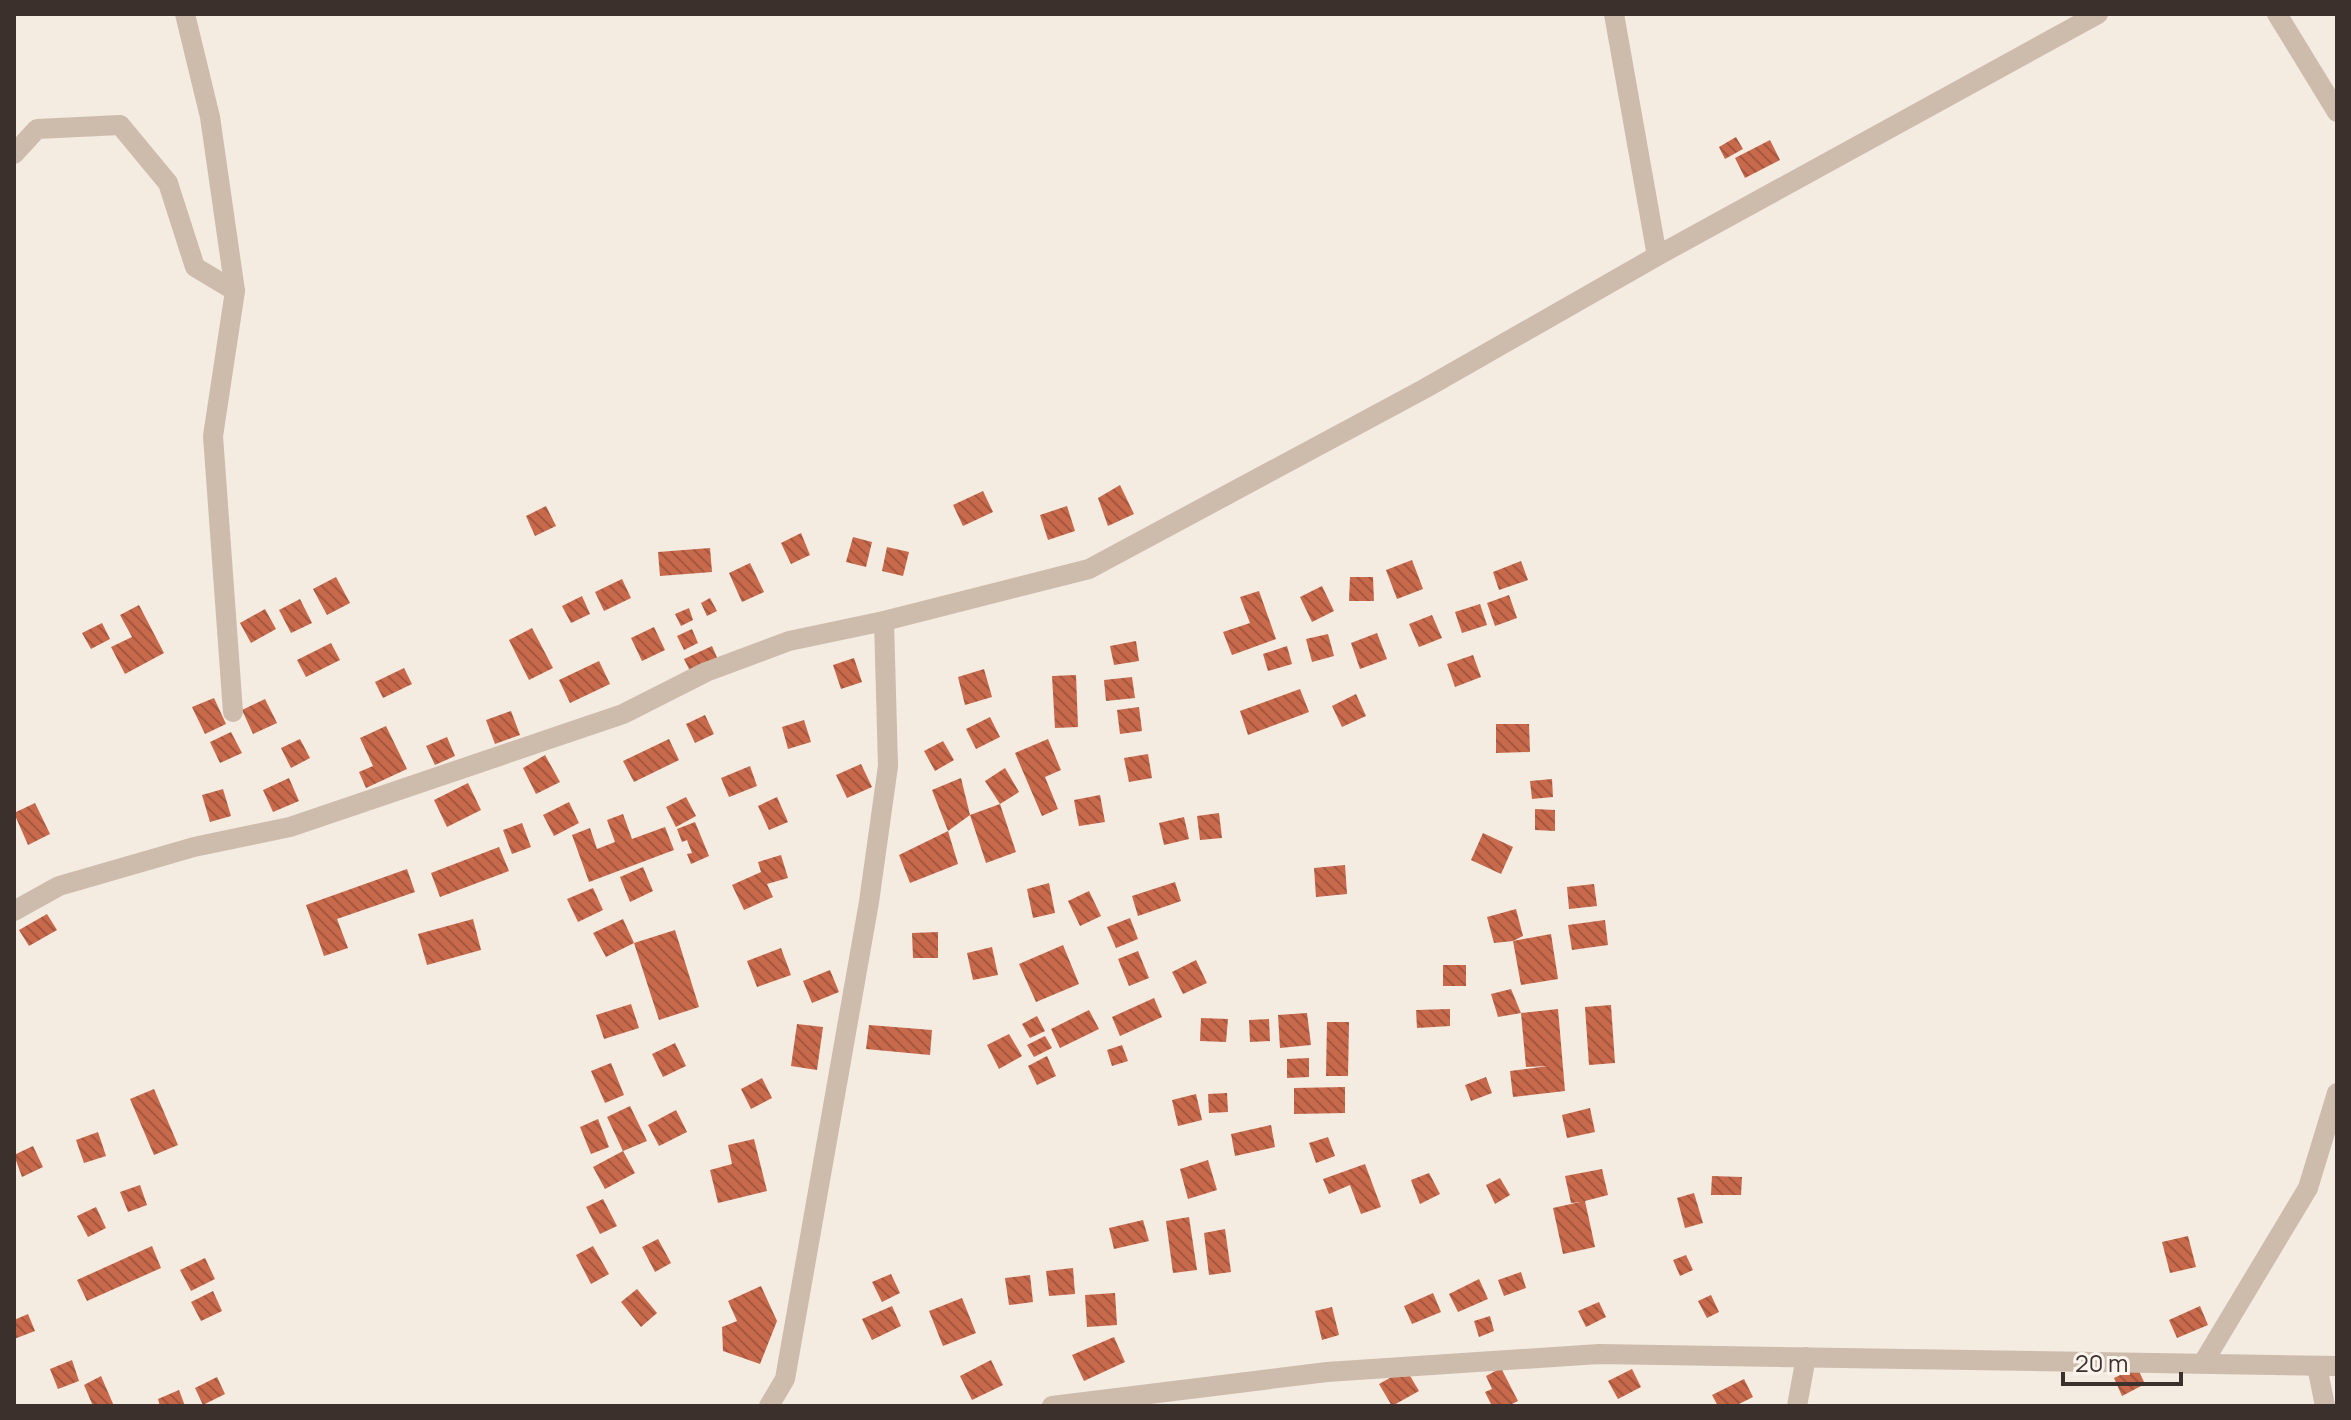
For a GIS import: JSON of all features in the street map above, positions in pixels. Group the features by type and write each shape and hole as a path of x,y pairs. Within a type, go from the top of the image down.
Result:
{"street":[{"path":"185,14 210,117 235,291 213,436 233,712"},
{"path":"1614,14 1657,256"},
{"path":"14,911 59,886 194,847 290,827 623,714 706,672 789,641 884,621 1089,569 1424,389 1657,256 2098,14"},
{"path":"2277,14 2337,112"},
{"path":"14,154 37,129 120,125 168,183 195,267 235,291"},
{"path":"769,1406 785,1379 869,902 888,766 884,621"},
{"path":"2203,1363 2308,1188 2337,1093"},
{"path":"1052,1406 1327,1372 1599,1354 2327,1366 2325,1406"},
{"path":"1797,1406 1806,1357"}],"building":[{"path":"1736,137 1743,149 1725,159 1719,147"},
{"path":"1770,140 1780,160 1745,178 1735,158"},
{"path":"1120,485 1134,514 1108,526 1098,498"},
{"path":"983,491 993,512 963,526 953,505"},
{"path":"546,506 556,526 535,536 526,516"},
{"path":"1067,506 1075,531 1048,540 1040,515"},
{"path":"801,533 810,555 791,564 781,543"},
{"path":"853,537 872,542 866,567 846,562"},
{"path":"887,547 909,552 903,576 882,571"},
{"path":"710,548 712,572 660,576 658,552"},
{"path":"1412,560 1423,589 1397,599 1386,570"},
{"path":"1521,561 1528,580 1499,590 1493,572"},
{"path":"750,563 764,592 742,602 729,573"},
{"path":"336,577 350,603 327,615 313,589"},
{"path":"1350,577 1373,577 1374,601 1349,601"},
{"path":"622,579 631,598 604,611 595,592"},
{"path":"1322,586 1334,611 1312,622 1300,597"},
{"path":"1259,591 1276,639 1232,655 1223,632 1250,623 1240,597"},
{"path":"1509,595 1517,618 1495,626 1487,603"},
{"path":"582,596 590,614 571,623 562,606"},
{"path":"710,598 717,611 707,616 701,603"},
{"path":"300,599 312,623 291,633 279,610"},
{"path":"1480,604 1487,625 1462,633 1455,612"},
{"path":"139,605 164,653 125,674 111,647 132,637 120,615"},
{"path":"689,608 693,620 681,626 675,614"},
{"path":"265,609 276,629 251,643 240,623"},
{"path":"1432,615 1442,638 1419,647 1409,624"},
{"path":"102,623 110,639 91,649 82,633"},
{"path":"654,627 665,650 642,661 631,638"},
{"path":"532,628 553,668 529,680 509,640"},
{"path":"692,629 698,643 684,650 677,636"},
{"path":"1377,633 1387,659 1360,669 1351,643"},
{"path":"1328,634 1334,656 1312,662 1306,639"},
{"path":"1136,641 1139,661 1114,665 1110,646"},
{"path":"331,643 340,660 306,677 297,660"},
{"path":"712,646 719,662 692,675 684,659"},
{"path":"1287,646 1292,664 1268,671 1263,654"},
{"path":"1473,655 1481,677 1455,687 1447,664"},
{"path":"854,658 862,682 841,689 833,665"},
{"path":"599,661 610,684 570,703 559,680"},
{"path":"404,668 412,684 383,698 375,682"},
{"path":"984,669 992,697 965,705 958,677"},
{"path":"1076,675 1078,727 1055,728 1052,676"},
{"path":"1132,677 1135,698 1106,701 1104,680"},
{"path":"1300,689 1309,712 1248,735 1240,711"},
{"path":"1356,694 1366,716 1342,727 1332,706"},
{"path":"214,698 226,724 205,734 192,707"},
{"path":"265,699 277,723 253,734 242,710"},
{"path":"1139,707 1142,731 1120,734 1117,710"},
{"path":"511,711 520,735 495,744 486,720"},
{"path":"705,715 714,734 695,743 686,724"},
{"path":"990,717 1000,737 976,749 966,729"},
{"path":"804,720 811,742 788,749 782,727"},
{"path":"1496,724 1529,724 1530,752 1496,753"},
{"path":"386,726 407,769 366,788 359,772 373,766 360,738"},
{"path":"231,732 242,753 220,763 210,742"},
{"path":"447,737 455,756 435,765 426,746"},
{"path":"300,739 310,758 291,768 281,748"},
{"path":"669,739 679,760 634,782 623,761"},
{"path":"1048,739 1061,770 1045,777 1058,809 1042,816 1015,753"},
{"path":"943,741 954,760 935,771 924,751"},
{"path":"1148,754 1152,778 1129,782 1124,758"},
{"path":"545,755 560,782 536,794 523,768"},
{"path":"861,764 872,787 847,798 836,775"},
{"path":"750,766 757,786 729,797 721,778"},
{"path":"1005,768 1019,792 1000,804 985,781"},
{"path":"289,778 299,801 273,812 263,790"},
{"path":"961,778 970,815 948,831 932,790"},
{"path":"1552,779 1553,797 1532,799 1530,781"},
{"path":"468,783 481,810 447,827 434,800"},
{"path":"223,789 231,816 210,822 202,795"},
{"path":"1100,795 1105,822 1079,826 1074,800"},
{"path":"686,797 696,816 676,827 666,807"},
{"path":"777,797 788,822 769,830 758,806"},
{"path":"569,802 579,823 554,836 543,815"},
{"path":"35,803 50,834 28,845 14,813"},
{"path":"1000,804 1016,852 986,863 970,815"},
{"path":"1535,809 1555,810 1555,831 1535,830"},
{"path":"1219,813 1222,838 1200,840 1197,816"},
{"path":"623,814 632,839 665,827 674,850 589,882 572,835 590,828 597,849 615,842 607,820"},
{"path":"1184,817 1189,839 1164,845 1159,823"},
{"path":"695,822 709,856 691,864 687,854 692,853 687,840 682,842 677,829"},
{"path":"522,823 531,847 512,854 503,830"},
{"path":"948,831 958,864 910,883 899,855"},
{"path":"1483,833 1513,847 1501,874 1471,860"},
{"path":"499,847 509,871 440,897 431,873"},
{"path":"781,855 788,878 767,884 773,897 744,910 732,885 761,872 758,862"},
{"path":"1345,865 1347,894 1316,897 1314,868"},
{"path":"643,867 653,891 630,902 620,877"},
{"path":"407,869 415,892 337,919 348,948 324,956 306,905"},
{"path":"1175,882 1181,901 1138,916 1132,896"},
{"path":"1049,883 1055,913 1033,918 1027,889"},
{"path":"1594,884 1597,906 1569,909 1567,887"},
{"path":"593,888 603,910 578,922 567,899"},
{"path":"1089,891 1101,916 1080,926 1068,901"},
{"path":"1516,909 1523,936 1513,941 1494,943 1487,917"},
{"path":"47,914 57,930 29,946 19,930"},
{"path":"1130,918 1138,939 1116,948 1107,927"},
{"path":"473,919 481,950 427,965 418,934"},
{"path":"623,919 634,943 606,957 593,933"},
{"path":"1605,920 1608,945 1572,950 1568,925"},
{"path":"675,930 699,1007 659,1020 634,943"},
{"path":"938,932 938,958 913,958 912,933"},
{"path":"1551,934 1558,979 1521,985 1513,941"},
{"path":"1063,945 1079,984 1036,1002 1019,964"},
{"path":"992,947 998,975 973,980 967,953"},
{"path":"781,948 791,975 757,987 747,961"},
{"path":"1138,951 1149,978 1129,986 1118,959"},
{"path":"1196,960 1207,983 1183,994 1172,972"},
{"path":"1443,965 1466,965 1466,986 1443,986"},
{"path":"830,970 839,992 812,1003 803,981"},
{"path":"1511,989 1521,1013 1498,1017 1491,994"},
{"path":"1154,998 1162,1017 1120,1036 1112,1017"},
{"path":"631,1004 639,1028 604,1039 596,1015"},
{"path":"1611,1005 1615,1063 1589,1065 1585,1007"},
{"path":"1450,1009 1450,1026 1417,1028 1416,1010"},
{"path":"1558,1009 1565,1091 1513,1097 1510,1071 1548,1066 1526,1067 1521,1013"},
{"path":"1089,1010 1099,1029 1060,1048 1051,1029"},
{"path":"1307,1013 1311,1045 1280,1048 1278,1015"},
{"path":"1037,1016 1045,1031 1030,1038 1022,1024"},
{"path":"1201,1018 1228,1019 1226,1042 1200,1041"},
{"path":"1269,1019 1270,1041 1250,1042 1249,1020"},
{"path":"1327,1022 1349,1022 1348,1076 1326,1076"},
{"path":"797,1024 823,1027 817,1070 791,1066"},
{"path":"869,1025 932,1030 930,1055 866,1049"},
{"path":"1009,1034 1022,1056 999,1069 987,1045"},
{"path":"1045,1036 1052,1048 1034,1057 1027,1045"},
{"path":"675,1043 686,1066 663,1077 652,1054"},
{"path":"1122,1045 1128,1061 1112,1066 1107,1050"},
{"path":"1047,1056 1056,1076 1037,1085 1028,1066"},
{"path":"1309,1058 1309,1077 1287,1078 1287,1059"},
{"path":"611,1063 624,1095 605,1103 591,1071"},
{"path":"1486,1077 1492,1093 1471,1101 1465,1085"},
{"path":"762,1078 772,1098 751,1109 741,1089"},
{"path":"1345,1087 1345,1113 1294,1114 1294,1088"},
{"path":"154,1089 178,1145 154,1155 130,1099"},
{"path":"1227,1093 1228,1112 1209,1113 1208,1094"},
{"path":"1196,1094 1202,1120 1178,1126 1172,1100"},
{"path":"630,1106 647,1141 623,1151 607,1117"},
{"path":"1590,1108 1595,1132 1567,1138 1562,1115"},
{"path":"676,1110 687,1132 659,1146 648,1125"},
{"path":"598,1119 609,1147 591,1154 580,1127"},
{"path":"1271,1125 1275,1147 1235,1156 1231,1134"},
{"path":"98,1132 106,1156 84,1163 76,1140"},
{"path":"1328,1137 1335,1156 1316,1163 1309,1143"},
{"path":"754,1139 767,1191 718,1203 710,1170 732,1164 728,1145"},
{"path":"33,1146 43,1167 22,1177 14,1155"},
{"path":"623,1151 635,1173 605,1189 593,1167"},
{"path":"1208,1160 1217,1190 1188,1199 1180,1169"},
{"path":"1365,1164 1381,1207 1361,1214 1350,1185 1329,1194 1323,1179"},
{"path":"1602,1169 1608,1195 1585,1201 1595,1247 1563,1254 1553,1208 1580,1202 1571,1203 1565,1176"},
{"path":"1429,1173 1440,1194 1420,1204 1411,1180"},
{"path":"1712,1176 1742,1177 1741,1195 1711,1195"},
{"path":"1500,1178 1510,1195 1495,1204 1486,1185"},
{"path":"140,1185 147,1205 128,1212 120,1192"},
{"path":"1694,1193 1703,1223 1685,1228 1677,1198"},
{"path":"603,1199 617,1226 600,1234 586,1207"},
{"path":"96,1207 106,1228 88,1237 77,1216"},
{"path":"1189,1217 1197,1270 1173,1273 1166,1221"},
{"path":"1143,1220 1149,1241 1114,1249 1109,1228"},
{"path":"1225,1229 1231,1272 1209,1275 1204,1233"},
{"path":"2188,1236 2196,1267 2170,1273 2162,1242"},
{"path":"658,1239 671,1263 655,1272 642,1247"},
{"path":"152,1246 161,1268 87,1301 77,1280"},
{"path":"593,1246 609,1274 591,1284 576,1255"},
{"path":"1686,1255 1693,1270 1680,1276 1673,1260"},
{"path":"205,1258 215,1279 191,1291 180,1270"},
{"path":"1073,1268 1075,1294 1049,1296 1046,1271"},
{"path":"1521,1272 1526,1288 1504,1296 1498,1280"},
{"path":"891,1274 900,1293 882,1302 872,1282"},
{"path":"1030,1275 1033,1302 1009,1305 1005,1278"},
{"path":"1479,1279 1488,1299 1458,1312 1449,1294"},
{"path":"761,1286 777,1321 760,1364 723,1351 722,1327 737,1321 728,1301"},
{"path":"637,1289 657,1313 641,1327 621,1302"},
{"path":"213,1291 222,1311 201,1321 191,1302"},
{"path":"1115,1293 1117,1325 1087,1327 1085,1295"},
{"path":"1433,1293 1441,1312 1412,1324 1404,1306"},
{"path":"1711,1295 1719,1312 1707,1318 1698,1301"},
{"path":"962,1298 976,1333 943,1346 929,1311"},
{"path":"1599,1302 1606,1317 1586,1327 1578,1311"},
{"path":"892,1306 901,1326 872,1340 862,1319"},
{"path":"2200,1306 2208,1325 2177,1338 2169,1320"},
{"path":"1332,1307 1339,1335 1322,1340 1315,1311"},
{"path":"28,1314 35,1331 14,1339 14,1320"},
{"path":"1490,1316 1494,1331 1479,1337 1474,1321"},
{"path":"1114,1337 1125,1362 1084,1381 1072,1355"},
{"path":"72,1360 79,1381 58,1389 50,1369"},
{"path":"991,1360 1003,1385 972,1400 960,1376"},
{"path":"2137,1367 2145,1384 2122,1396 2114,1378"},
{"path":"1501,1368 1518,1401 1508,1406 1492,1406 1485,1392 1492,1389 1486,1376"},
{"path":"1406,1369 1419,1391 1392,1406 1379,1384"},
{"path":"1632,1369 1641,1387 1618,1399 1608,1381"},
{"path":"101,1376 114,1406 93,1406 84,1385"},
{"path":"217,1377 225,1394 203,1405 195,1388"},
{"path":"1744,1379 1753,1397 1735,1406 1718,1406 1712,1395"},
{"path":"179,1390 185,1406 160,1406 158,1399"}]}
